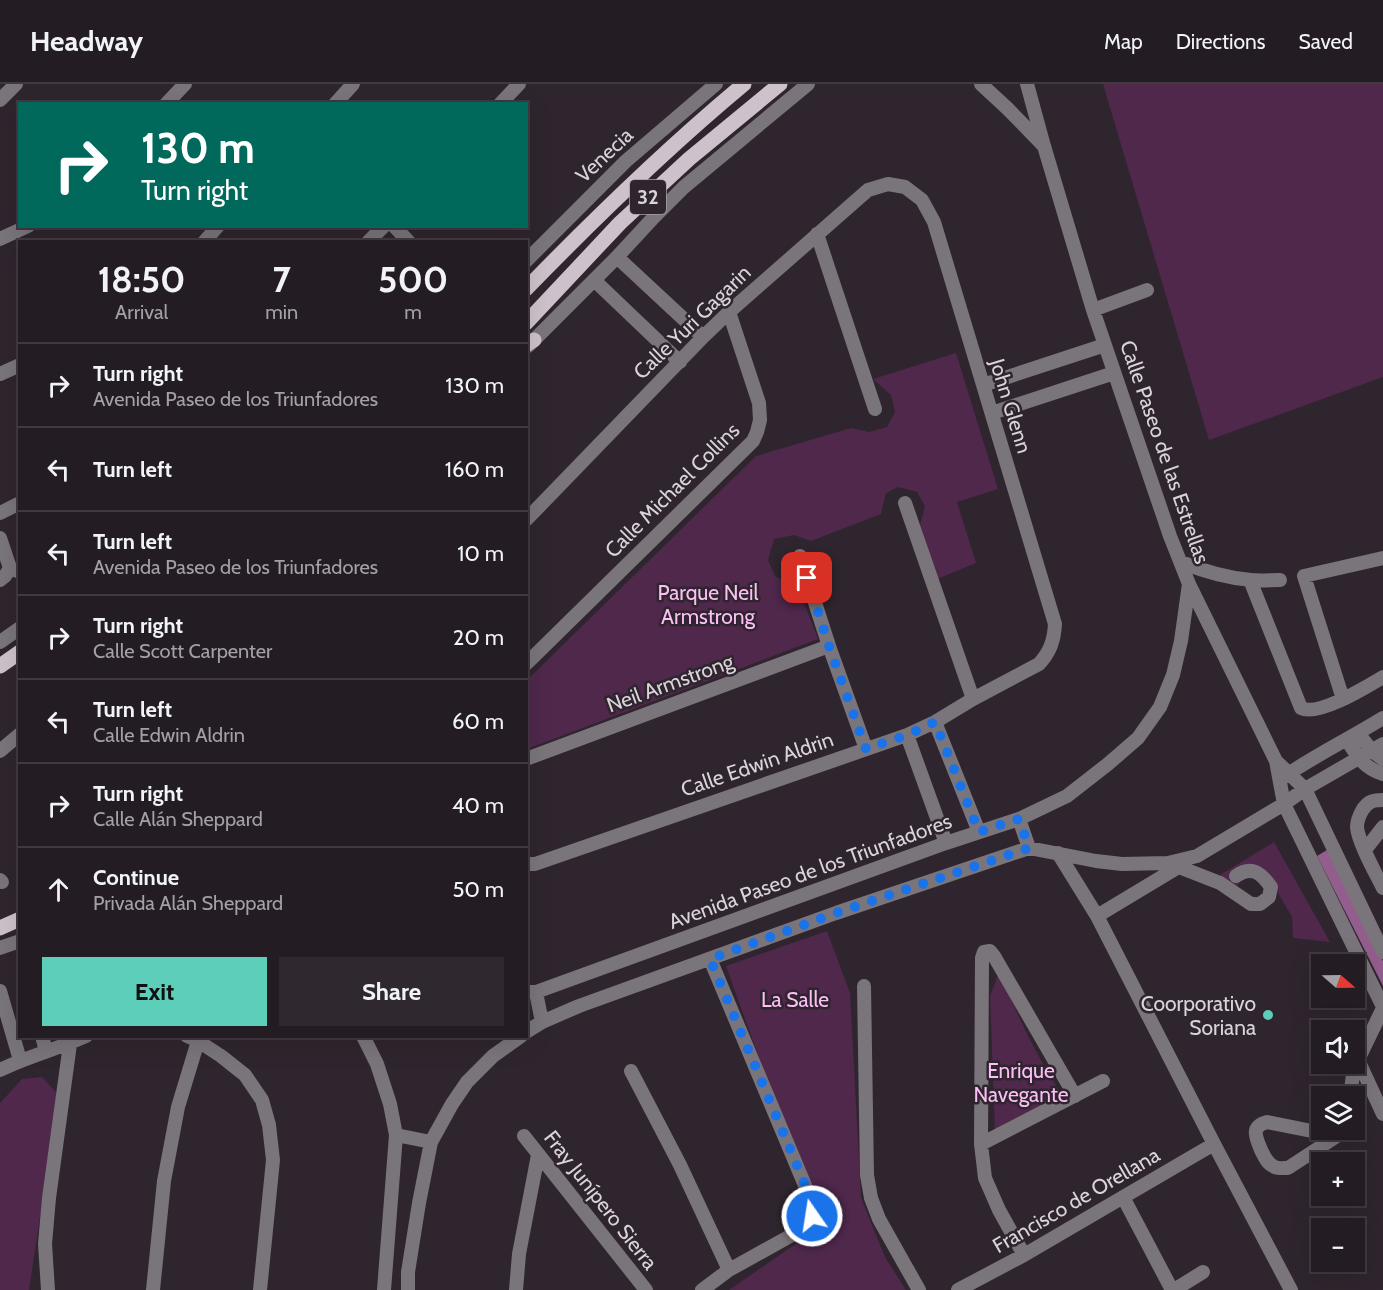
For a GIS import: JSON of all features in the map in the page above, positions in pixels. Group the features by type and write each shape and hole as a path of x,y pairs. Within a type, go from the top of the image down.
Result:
{"main road":[{"name":"32","path":"528,287 634,181 744,84"},
{"name":"32","path":"528,320 620,223 689,159 780,84"},
{"path":"0,666 18,653"},
{"path":"0,928 18,921"}],"street":[{"path":"0,100 16,84"},
{"path":"168,102 185,84"},
{"path":"337,102 353,84"},
{"path":"502,102 519,84"},
{"name":"Venecia","path":"528,259 626,161 716,84"},
{"path":"529,344 684,187 808,84"},
{"name":"Calle Paseo de las Estrellas","path":"981,84 996,90 1044,146"},
{"name":"Calle Paseo de las Estrellas","path":"1027,84 1093,310 1180,562 1284,777 1305,789 1383,952"},
{"name":"Calle Yuri Gagarin","path":"528,518 729,312 817,234 868,190 888,184 905,187"},
{"name":"John Glenn","path":"905,187 922,200 934,222 1055,624 1051,646"},
{"path":"0,239 24,228"},
{"path":"208,240 217,228"},
{"path":"369,240 382,228"},
{"path":"396,228 407,240"},
{"path":"817,234 875,409"},
{"path":"617,256 703,338"},
{"path":"594,280 680,362"},
{"path":"1093,310 1147,290"},
{"name":"Calle Michael Collins","path":"528,662 753,441 760,420 759,403 729,312"},
{"path":"983,385 1105,345"},
{"path":"0,374 18,366"},
{"path":"992,413 1114,373"},
{"path":"905,503 973,699"},
{"path":"0,513 18,504"},
{"path":"0,538 15,570 0,580"},
{"path":"800,556 866,749"},
{"path":"1343,699 1304,576 1383,558"},
{"path":"1180,562 1203,571 1250,580 1280,580"},
{"path":"1250,580 1301,708 1320,709 1383,677"},
{"name":"Avenida Paseo de los Triunfadores","path":"531,992 1019,819 1067,796 1138,738 1160,707 1173,675 1190,584"},
{"path":"0,642 18,629"},
{"name":"Neil Armstrong","path":"528,758 829,646"},
{"name":"Calle Edwin Aldrin","path":"528,864 535,864 907,735 935,722 1039,664 1051,646"},
{"path":"1365,1045 1383,1008 1284,804 1284,777 1383,718"},
{"path":"935,722 979,832"},
{"path":"907,735 946,843"},
{"path":"1353,737 1379,751"},
{"path":"1353,737 1359,759 1367,767 1383,774"},
{"path":"0,751 18,738"},
{"path":"1097,916 1284,804 1305,789 1359,759 1379,751"},
{"path":"1383,800 1374,800 1367,804 1360,814 1357,827 1383,888"},
{"path":"1019,819 1029,848"},
{"path":"1365,850 1383,827"},
{"path":"528,1031 579,1006 836,913 1029,848 1095,861 1133,864 1168,863 1197,856"},
{"path":"1058,853 1097,916 1291,1290"},
{"path":"1179,867 1220,883 1251,904 1260,904 1269,897 1272,886 1263,875 1254,871 1244,871 1236,876"},
{"path":"0,948 18,944"},
{"path":"1024,1255 999,1210 985,1178 981,1144 982,958 984,952 990,951 994,956 1075,1096"},
{"path":"702,1290 729,1270 801,1230 812,1216 809,1194 710,959"},
{"path":"864,986 867,1175 871,1198 879,1219 919,1290"},
{"path":"0,991 20,1059"},
{"path":"531,992 542,1022"},
{"path":"43,1038 46,1051"},
{"path":"0,1070 20,1059 70,1044 82,1038"},
{"path":"364,1038 377,1064 390,1104 396,1135 384,1290"},
{"path":"408,1290 408,1272 431,1142 467,1082 493,1056 518,1038"},
{"path":"153,1290 164,1181 193,1039 221,1056 245,1075 262,1100 269,1125 273,1160 260,1290"},
{"path":"48,1290 45,1244 49,1198 70,1044"},
{"path":"631,1071 680,1165 729,1270"},
{"path":"1365,1073 1381,1104"},
{"path":"981,1144 1103,1081"},
{"path":"1267,1122 1339,1133 1288,1168 1271,1166 1256,1137 1256,1129 1260,1124 1267,1122"},
{"path":"396,1135 431,1142"},
{"name":"Fray Junípero Sierra","path":"524,1136 646,1290"},
{"name":"Francisco de Orellana","path":"958,1290 1024,1255 1214,1144"},
{"path":"516,1290 519,1254 538,1155"},
{"path":"1122,1197 1173,1290 1203,1272"}],"green space":[{"path":"1103,84 1383,84 1383,377 1209,440"},
{"name":"Parque Neil Armstrong","path":"956,353 998,489 957,502 976,563 937,579 920,525 925,506 917,492 898,487 886,493 881,514 811,541 794,535 774,539 768,560 775,576 799,590 818,639 528,749 528,679 756,456 851,428 869,432 887,427 895,412 891,395 873,379"},
{"path":"1274,842 1330,942 1293,938 1292,917 1274,886 1261,877 1244,878 1232,891 1220,875"},
{"name":"La Salle","path":"827,931 850,993 861,1198 885,1257 906,1290 729,1290 826,1223 785,1127 726,966"},
{"name":"Enrique Navegante","path":"999,972 1035,1050 1062,1094 995,1132 990,996"},
{"path":"42,1077 56,1092 56,1111 29,1290 0,1290 0,1103 22,1079"}],"shaded area":[{"path":"1327,850 1383,961 1383,986 1317,856"}],"place":[{"name":"Coorporativo Soriana","path":"1268,1015"}],"route":[{"path":"807,578 866,749 907,735 935,722 979,832 1019,819 1029,848 836,913 710,959 809,1194 812,1216"}]}
